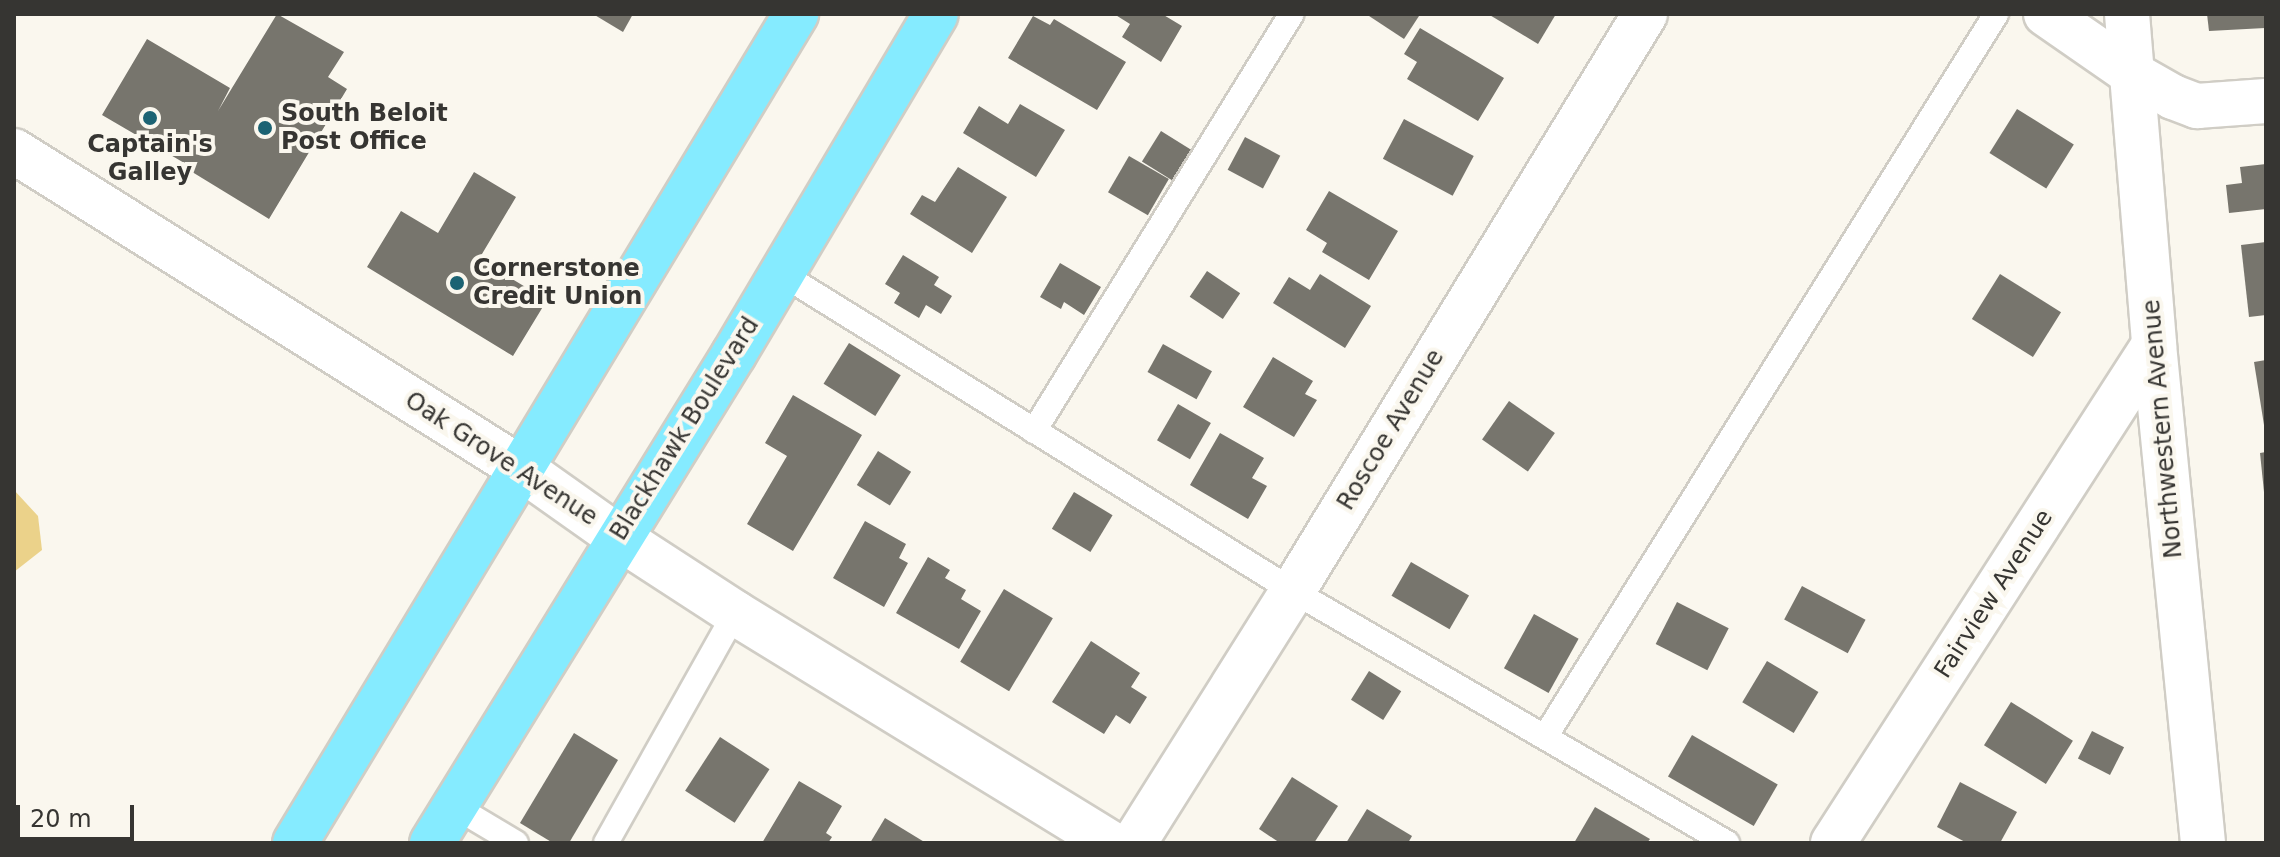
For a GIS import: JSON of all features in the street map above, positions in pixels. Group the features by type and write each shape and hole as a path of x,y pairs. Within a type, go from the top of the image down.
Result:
{"main road":[{"path":"295,843 796,14"},
{"name":"Blackhawk Boulevard","path":"432,843 782,274 936,14"}],"street":[{"name":"Roscoe Avenue","path":"1134,843 1293,591 1645,14"},
{"path":"2046,14 2134,75 2173,97 2197,106 2266,101"},
{"name":"Northwestern Avenue","path":"2127,14 2154,345 2203,843"},
{"name":"Oak Grove Avenue","path":"14,151 522,469 618,537 735,613 1111,843"},
{"name":"Fairview Avenue","path":"1833,843 2154,345"}],"lane":[{"path":"1034,431 1292,14"},
{"path":"1545,737 1996,14"},
{"path":"782,274 1293,591 1727,843"},
{"path":"606,843 735,613"},
{"path":"454,806 516,843"}],"shaded area":[{"path":"14,490 38,516 42,550 14,572"}],"building":[{"name":"South Beloit Post Office","path":"277,14 344,52 328,77 347,89 269,219 184,167 186,164 102,115 147,39 230,88 218,111"},
{"path":"593,14 633,14 623,32"},
{"path":"1114,14 1162,14 1182,26 1161,62 1122,37 1130,24"},
{"path":"1366,14 1416,14 1419,16 1404,39"},
{"path":"1488,14 1556,14 1538,44"},
{"path":"2207,14 2264,14 2265,28 2209,31"},
{"path":"1033,16 1050,25 1054,19 1126,62 1097,110 1008,58"},
{"path":"1420,28 1504,78 1478,121 1407,79 1417,62 1404,54"},
{"path":"1020,104 1065,130 1036,177 963,133 979,106 1008,124"},
{"path":"2017,109 2074,145 2046,189 1989,153"},
{"path":"1404,119 1474,156 1453,196 1383,159"},
{"path":"1161,131 1198,154 1179,185 1142,162"},
{"path":"1245,137 1280,156 1263,188 1228,170"},
{"path":"1129,156 1169,179 1148,215 1108,192"},
{"path":"2266,164 2266,209 2229,213 2226,185 2242,183 2240,167"},
{"path":"958,167 1007,197 972,253 910,214 922,195 935,202"},
{"name":"Cornerstone Credit Union","path":"474,172 516,197 479,259 547,300 513,356 367,267 401,211 438,233"},
{"path":"1329,191 1398,231 1369,280 1322,252 1327,243 1306,230"},
{"path":"2266,242 2266,315 2249,317 2241,245"},
{"path":"903,255 939,277 934,285 952,296 941,314 926,305 919,318 894,303 900,293 885,284"},
{"path":"1060,263 1101,287 1084,315 1064,302 1061,309 1040,297"},
{"path":"1207,271 1240,293 1223,319 1190,297"},
{"path":"1320,274 1371,306 1345,348 1273,303 1289,277 1310,290"},
{"path":"2000,274 2061,312 2033,357 1972,319"},
{"path":"849,343 901,375 875,416 824,384"},
{"path":"1163,344 1212,371 1196,399 1147,372"},
{"path":"1273,357 1313,381 1305,394 1317,400 1294,437 1243,407"},
{"path":"2266,360 2266,425 2264,425 2254,362"},
{"path":"793,395 862,435 793,551 747,524 787,456 765,443"},
{"path":"1509,401 1555,433 1528,472 1482,440"},
{"path":"1178,404 1211,423 1190,459 1157,440"},
{"path":"1220,433 1264,458 1252,478 1267,486 1248,519 1190,485"},
{"path":"878,451 911,472 890,506 857,485"},
{"path":"2266,452 2266,492 2264,492 2260,453"},
{"path":"1074,492 1113,515 1090,552 1052,529"},
{"path":"865,521 906,544 899,558 908,563 884,607 833,578"},
{"path":"928,557 950,570 945,578 966,590 961,599 981,611 959,649 896,613"},
{"path":"1411,562 1469,596 1450,629 1392,596"},
{"path":"1802,586 1866,620 1848,653 1784,620"},
{"path":"1004,589 1053,618 1009,691 960,662"},
{"path":"1677,602 1729,628 1707,670 1656,644"},
{"path":"1534,614 1579,639 1549,693 1504,668"},
{"path":"1091,641 1140,673 1131,687 1147,697 1130,724 1116,715 1104,734 1052,702"},
{"path":"1767,661 1818,692 1794,733 1742,702"},
{"path":"1369,671 1401,691 1383,720 1351,700"},
{"path":"2011,702 2073,741 2046,784 1984,745"},
{"path":"2092,731 2124,747 2110,775 2078,759"},
{"path":"574,733 618,760 569,843 553,843 520,823"},
{"path":"1692,735 1778,785 1754,826 1668,777"},
{"path":"720,737 769,769 735,823 685,791"},
{"path":"1292,777 1338,806 1314,843 1280,843 1259,829"},
{"path":"799,781 842,806 826,833 832,837 828,843 762,843"},
{"path":"1960,782 2017,812 2000,843 1967,843 1937,827"},
{"path":"1595,807 1650,839 1647,843 1574,843"},
{"path":"1367,809 1412,836 1408,843 1346,843"},
{"path":"885,818 926,843 870,843"}],"place":[{"name":"Captain's Galley","path":"150,118"},
{"name":"South Beloit Post Office","path":"265,128"},
{"name":"Cornerstone Credit Union","path":"457,283"}]}
